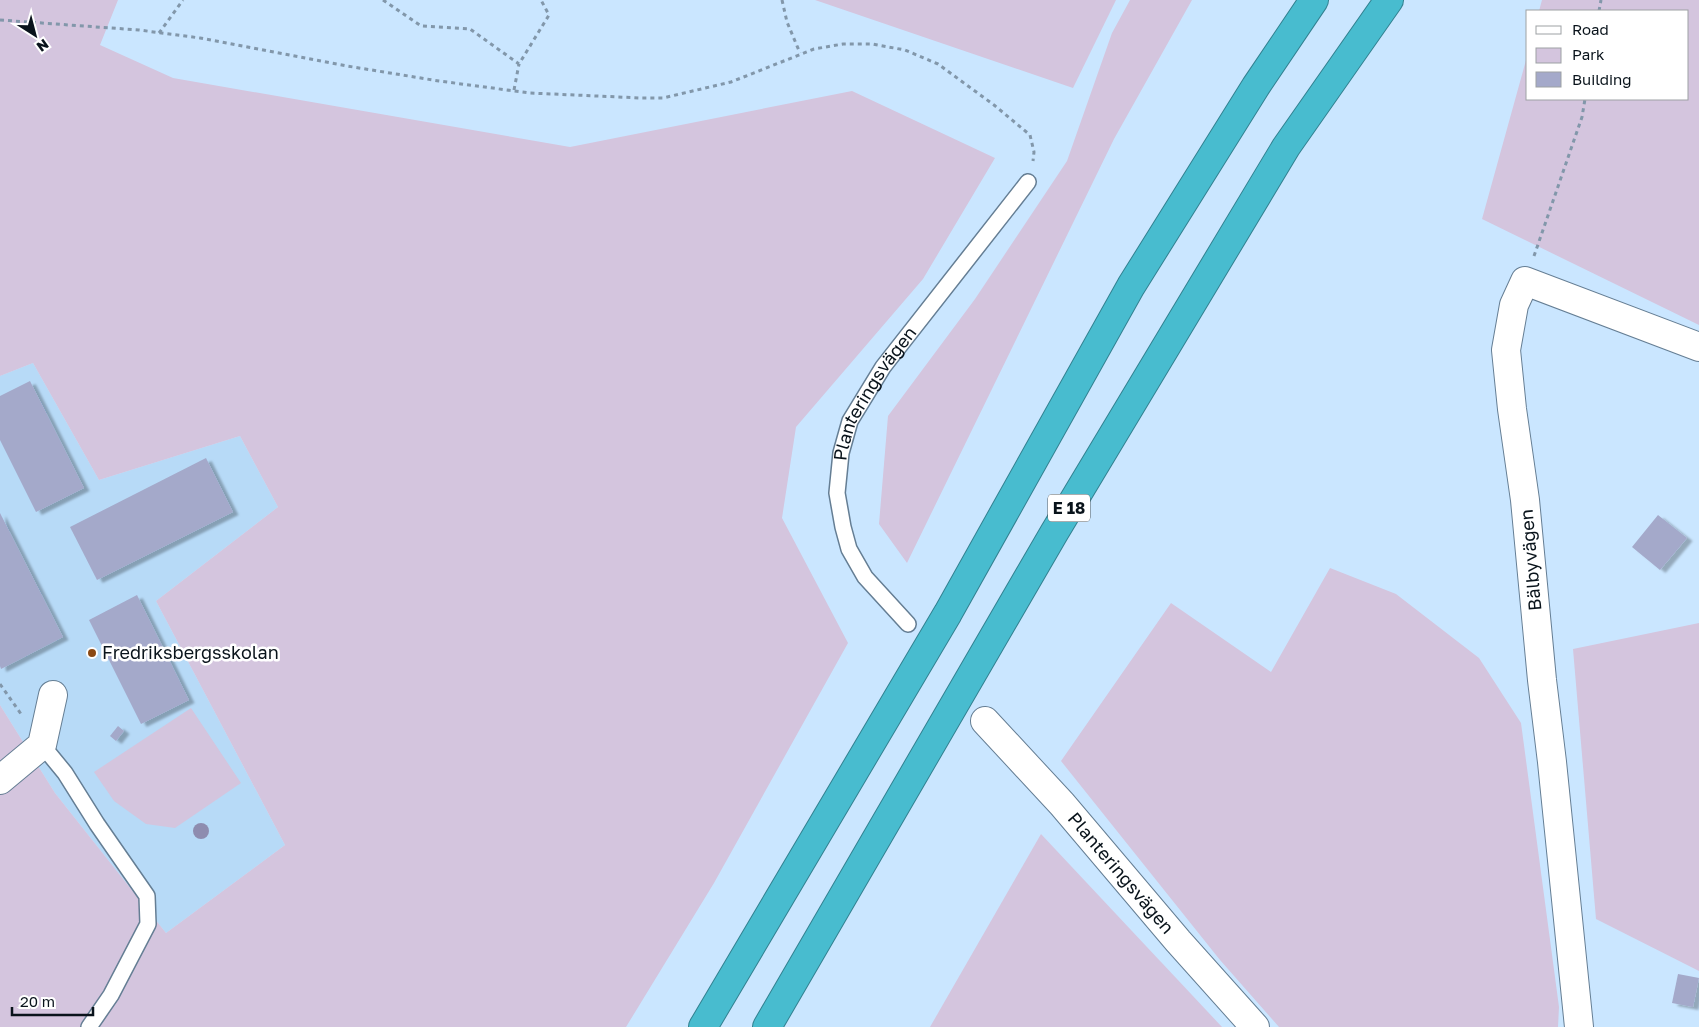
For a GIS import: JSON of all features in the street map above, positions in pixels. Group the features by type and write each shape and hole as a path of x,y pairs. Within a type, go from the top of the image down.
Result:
{"highway":[{"path":"703,1027 948,613 1131,286 1256,86 1314,0"},
{"name":"E 18","path":"767,1027 1054,533 1286,147 1389,0"}],"street":[{"path":"1525,281 1699,347"},
{"name":"Bälbyvägen","path":"1525,281 1514,305 1506,350 1512,409 1526,500 1579,1027"},
{"path":"0,780 42,745 53,694"},
{"name":"Planteringsvägen","path":"985,721 1062,804 1178,941 1255,1027"}],"lane":[{"name":"Planteringsvägen","path":"908,624 866,577 849,549 837,493 841,453 850,421 883,367 1028,182"},
{"path":"42,745 65,773 97,824 147,896 148,924 111,995 89,1027"}],"path":[{"path":"159,33 183,0"},
{"path":"383,0 421,26 470,29 519,64"},
{"path":"514,91 519,64 549,14 541,0"},
{"path":"782,0 787,22 800,53"},
{"path":"0,20 200,38 347,66 439,81 514,91 586,96 664,98 731,82 814,49 842,44 872,44 905,50 938,64 994,105 1030,135 1034,152 1028,182"},
{"path":"1525,281 1582,117 1585,100"}],"shaded area":[{"name":"Fredriksbergsskolan","path":"33,363 99,480 240,436 278,507 156,601 285,845 166,933 55,793 0,705 0,376"}],"green space":[{"path":"0,0 118,0 100,45 173,78 570,147 852,91 995,158 923,279 796,427 782,518 848,643 714,883 626,1027 0,1027 0,705 55,793 166,933 285,845 156,601 278,507 240,436 99,480 33,363 0,376"},
{"path":"815,0 1116,0 1073,88"},
{"path":"1130,0 1192,0 1114,139 907,563 879,524 888,416 975,299 1067,161 1112,33"},
{"path":"1542,0 1699,0 1699,325 1482,219 1526,60 1526,100 1689,100 1689,10 1539,10"},
{"path":"1330,568 1396,594 1479,658 1521,723 1559,1007 1558,1027 1279,1027 1220,960 1061,761 1171,603 1271,672"},
{"path":"1699,623 1699,971 1596,919 1573,649"},
{"path":"191,708 241,783 175,828 146,824 114,801 94,772"},
{"path":"1041,834 1222,1027 930,1027"}],"building":[{"path":"30,381 84,488 36,512 0,440 0,396"},
{"path":"206,458 233,512 97,580 70,527"},
{"path":"0,513 63,637 1,669 0,666"},
{"path":"1658,515 1687,538 1660,570 1632,547"},
{"path":"137,595 189,700 141,724 89,620"},
{"path":"118,726 124,731 116,741 110,736"},
{"path":"1678,974 1699,978 1693,1007 1672,1003"}],"place":[{"name":"Fredriksbergsskolan","path":"92,653"}]}
